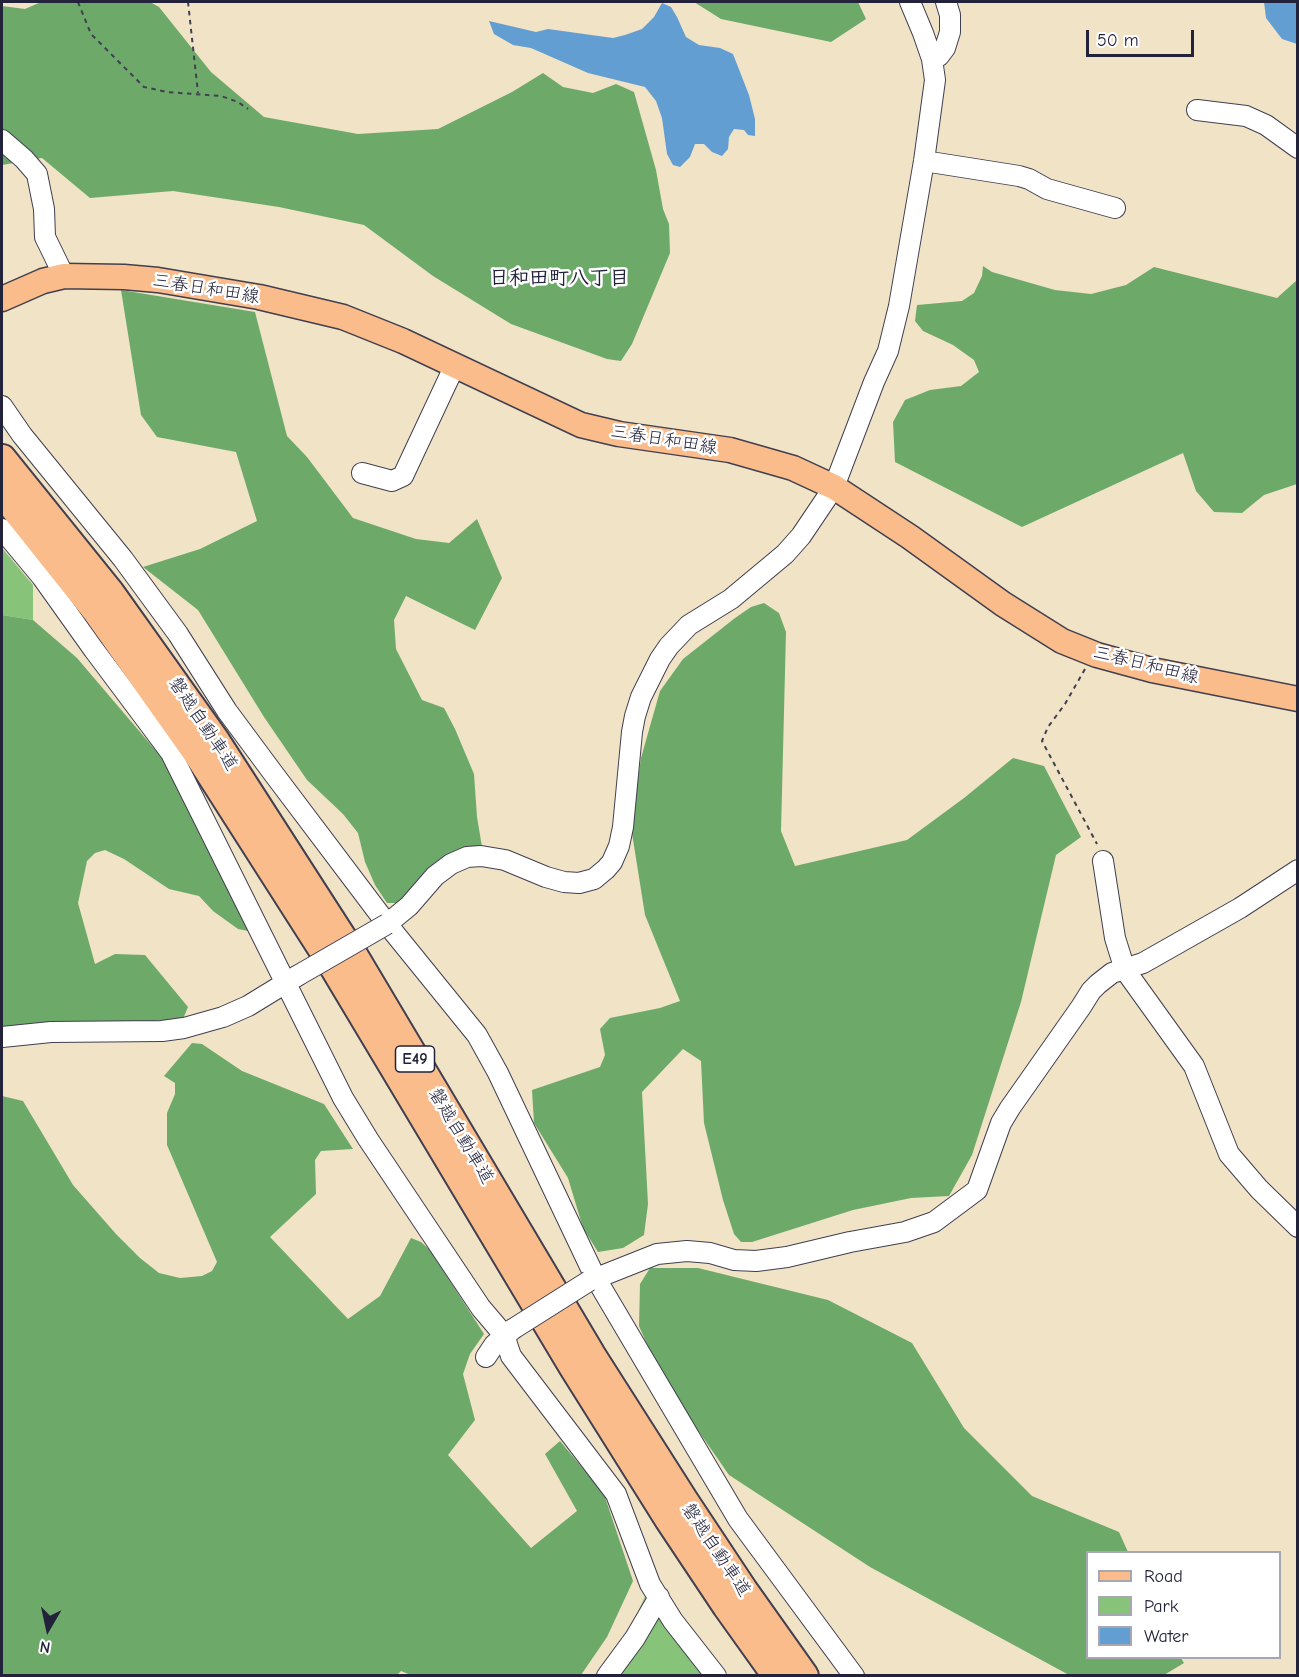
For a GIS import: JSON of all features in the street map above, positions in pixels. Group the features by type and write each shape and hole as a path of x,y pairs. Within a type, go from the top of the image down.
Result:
{"highway":[{"name":"磐越自動車道","path":"2,459 110,593 214,739 353,956 597,1365 723,1560 804,1676"},
{"name":"磐越自動車道","path":"2,492 96,610 198,754 336,970 573,1366 669,1520 777,1676"}],"main road":[{"name":"三春日和田線","path":"2,299 43,281 64,276 104,276 158,280 259,297 343,317 403,341 580,425 619,434 730,450 793,468 834,487 910,537 1003,604 1062,640 1092,653 1152,670 1298,699"}],"street":[{"path":"2,1037 51,1032 162,1031 184,1028 223,1017 248,1006 387,924 408,906 435,876 451,864 467,857 481,856 505,860 564,882 579,883 594,879 606,869 619,846 623,827 635,717 641,697 660,659 689,625 731,599 785,554 801,536 834,487 888,351 899,306 935,80 932,59 910,2"},
{"path":"932,59 939,56 945,48 950,32 950,10 946,2"},
{"path":"1197,110 1246,116 1266,125 1298,148"},
{"path":"2,140 37,174 44,209 45,237 64,276"},
{"path":"924,160 1019,176 1047,189 1115,208"},
{"path":"362,473 392,481 403,476 455,366"},
{"path":"2,406 22,435 123,560 178,634 227,711 387,924 477,1035 498,1073 592,1279 738,1519 854,1676"},
{"path":"2,529 42,577 171,753 292,979 343,1098 481,1308 508,1332 511,1356 616,1494 650,1584 673,1621 716,1676"},
{"path":"1103,861 1114,938 1125,970 1194,1066 1229,1154 1259,1189 1298,1227"},
{"path":"486,1357 508,1332 592,1279 657,1254 687,1251 710,1253 734,1260 787,1257 905,1232 934,1222 977,1190 1001,1123 1091,991 1112,973 1143,963 1240,908 1298,870"},
{"path":"607,1676 635,1638 659,1597"}],"path":[{"path":"78,2 91,34 144,87 230,99 248,109"},
{"path":"188,2 198,93"},
{"path":"1092,653 1042,741 1096,842 1103,861"}],"green space":[{"path":"41,2 150,2 159,7 211,72 264,117 358,134 438,129 512,92 543,73 563,87 593,93 616,84 634,92 656,170 663,209 669,224 670,253 632,344 621,361 607,359 511,324 433,276 364,225 279,207 173,191 90,198 42,158 2,165 2,6 25,9"},
{"path":"694,2 858,2 866,19 831,42 721,19"},
{"path":"983,266 992,272 1055,290 1091,294 1126,285 1154,267 1277,298 1297,280 1297,484 1264,495 1242,513 1214,512 1196,491 1183,453 1022,527 895,462 893,422 905,400 930,390 961,386 979,372 974,360 953,345 923,331 915,321 917,305 962,301 974,293 982,276"},
{"path":"121,290 255,312 287,436 307,457 353,518 416,539 449,543 477,519 502,578 475,630 406,596 394,620 396,649 422,700 444,708 474,774 482,847 452,852 417,881 399,903 387,903 375,885 365,862 358,833 343,814 307,780 264,717 198,610 143,567 200,549 257,521 236,452 157,437 141,415"},
{"path":"2,548 33,585 33,620 2,615"},
{"path":"764,603 779,613 786,632 781,831 795,866 907,840 1013,758 1044,766 1081,837 1056,855 1021,1002 972,1155 949,1196 911,1198 853,1210 752,1242 741,1242 734,1234 723,1200 704,1123 701,1061 683,1049 642,1092 648,1204 644,1235 623,1248 598,1252 583,1228 568,1178 534,1123 532,1090 600,1067 605,1055 600,1029 610,1018 660,1008 680,1001 645,915 631,827 641,758 660,691 683,659 735,618 751,607"},
{"path":"2,615 33,620 77,658 163,759 258,933 238,929 213,911 199,896 169,889 124,859 105,850 95,853 87,861 78,903 95,964 115,954 145,955 188,1007 183,1019 2,1031"},
{"path":"192,1043 202,1044 242,1071 324,1104 353,1149 321,1151 315,1160 316,1194 270,1237 348,1319 380,1296 411,1238 421,1242 430,1250 484,1334 470,1354 463,1374 475,1420 448,1455 531,1548 577,1511 545,1454 560,1441 604,1494 633,1581 607,1637 581,1675 413,1676 401,1671 396,1676 2,1675 2,1096 23,1101 73,1185 140,1258 159,1273 180,1278 202,1276 212,1271 217,1262 167,1145 167,1113 175,1094 175,1083 164,1076"},
{"path":"650,1268 698,1268 828,1300 912,1343 964,1428 1032,1496 1119,1532 1128,1551 1086,1551 1086,1659 1182,1659 1184,1663 1164,1675 1069,1675 870,1567 729,1475 661,1377 639,1326 640,1284"},
{"path":"649,1588 719,1676 608,1676"}],"water":[{"path":"1264,2 1297,2 1297,44 1282,39 1266,18"},
{"path":"662,3 671,7 686,37 699,45 720,48 733,54 749,95 755,119 755,136 748,135 744,130 734,129 729,137 728,149 722,156 712,152 704,144 695,144 690,157 680,167 673,165 667,154 662,118 656,101 645,87 588,73 531,48 513,45 494,34 489,21 536,32 548,29 613,38 642,29 654,17"}],"district":[{"name":"日和田町八丁目","path":"559,278"}]}
